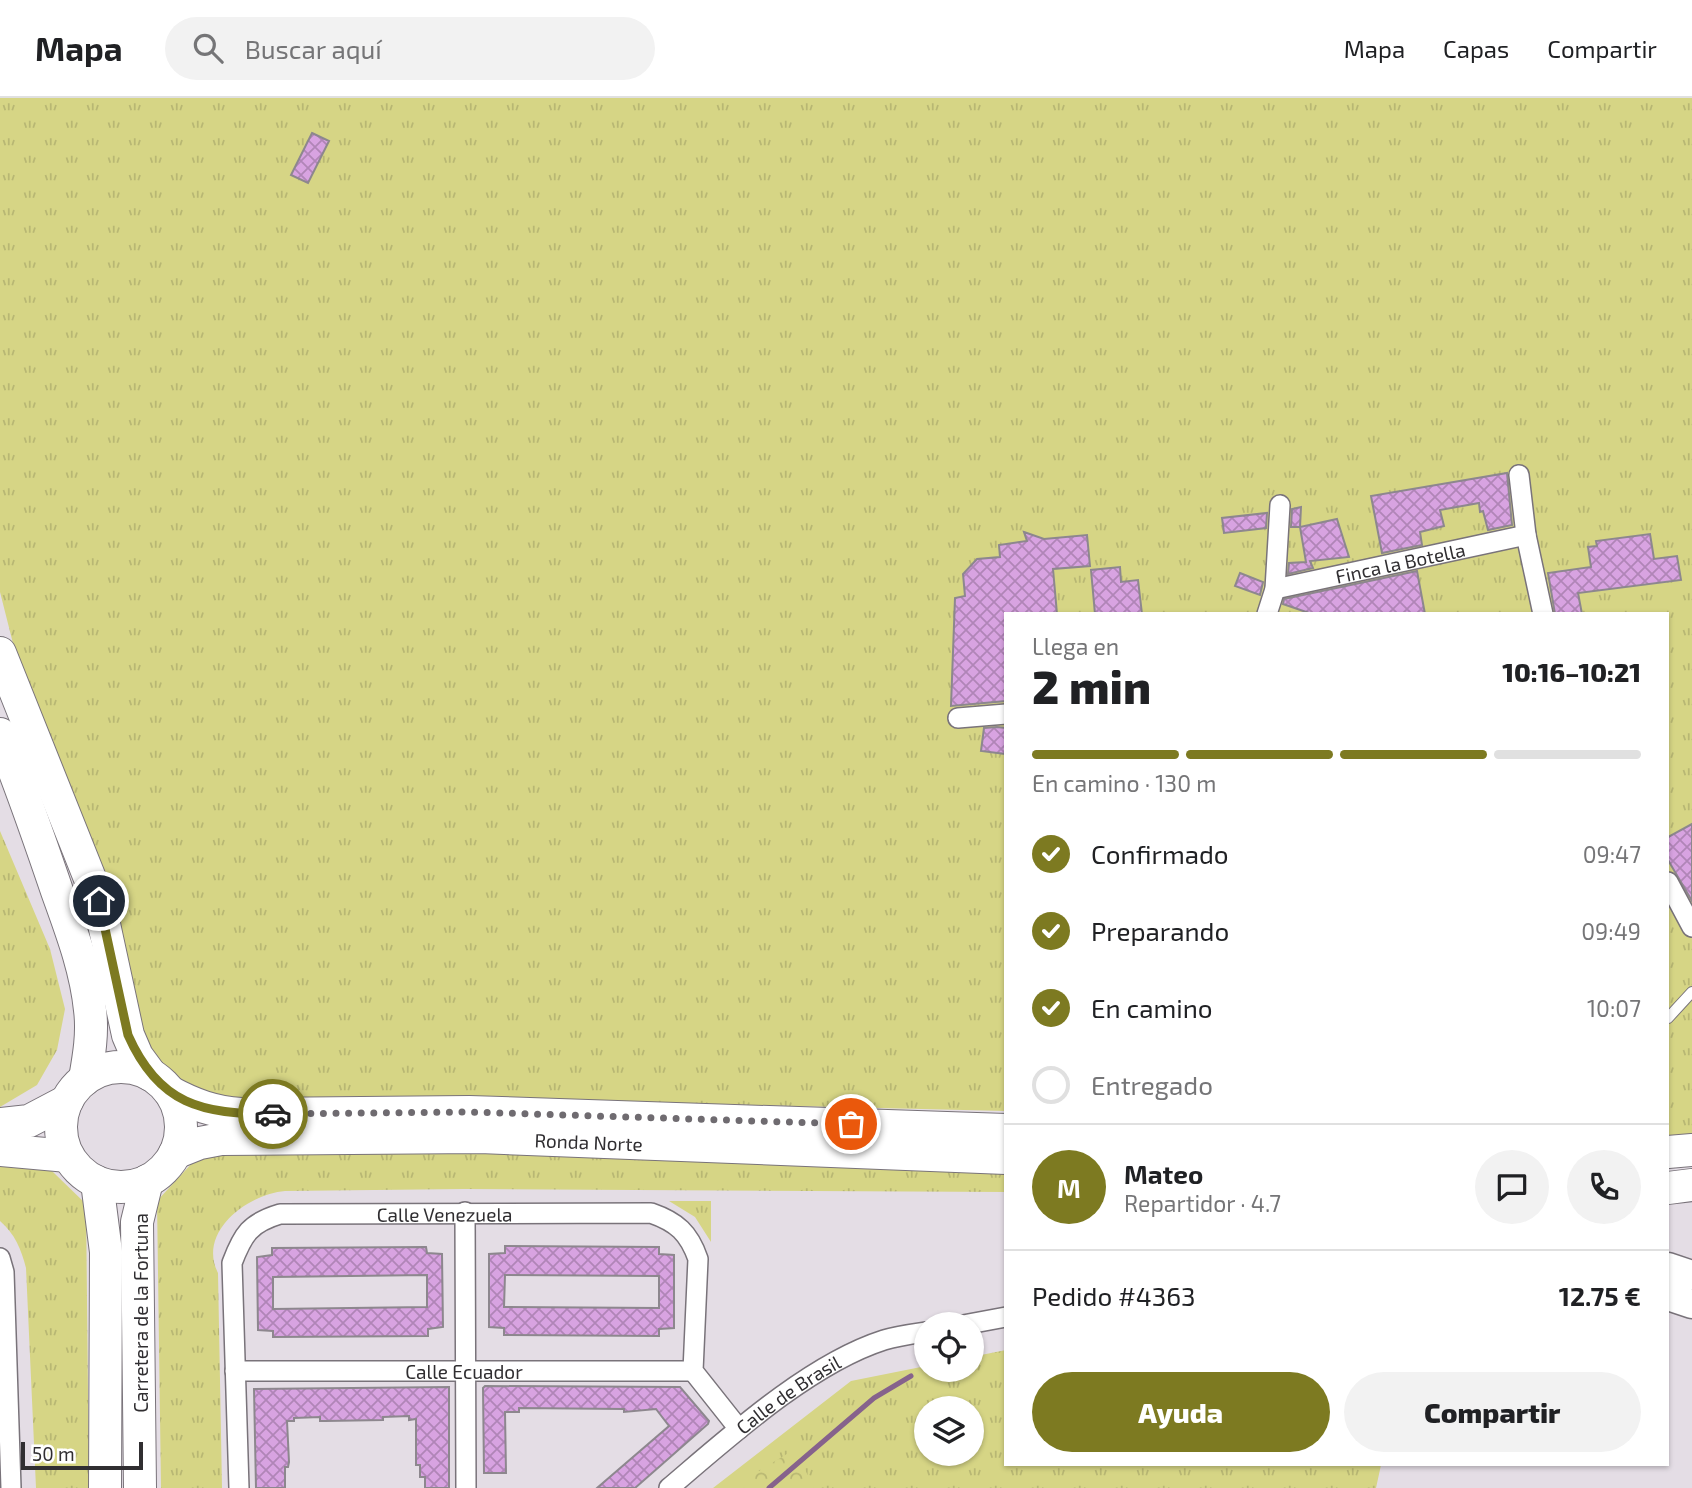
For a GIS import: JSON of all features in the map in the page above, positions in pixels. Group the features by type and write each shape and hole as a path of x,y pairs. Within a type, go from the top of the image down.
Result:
{"main road":[{"path":"0,653 99,901 128,1035 137,1056 177,1106 181,1122 180,1138 168,1165 147,1181 131,1186 114,1187 97,1182 80,1172 68,1156 62,1138 61,1119 76,1090 90,1050 91,1024 85,978 74,938 24,794 0,734"},
{"path":"0,1124 29,1121 100,1071 134,1069 160,1084"},
{"name":"Ronda Norte","path":"160,1084 194,1105 218,1112 241,1114 469,1112 1004,1130"},
{"name":"Ronda Norte","path":"175,1153 200,1143 221,1139 480,1137 1004,1158"},
{"path":"0,1150 68,1156"},
{"path":"1669,1152 1692,1150"},
{"name":"Carretera de la Fortuna","path":"140,1488 137,1222 147,1181"},
{"name":"Carretera de la Fortuna","path":"97,1182 107,1252 105,1488"},
{"path":"1669,1188 1692,1185"},
{"path":"1669,1267 1692,1275"},
{"path":"1669,1296 1692,1304"}],"street":[{"path":"1519,475 1526,535 1543,612"},
{"path":"1268,612 1275,589 1280,505"},
{"name":"Finca la Botella","path":"1275,589 1526,535"},
{"path":"958,718 1004,714"},
{"path":"1669,884 1692,928"},
{"path":"465,1212 466,1488"},
{"name":"Calle Venezuela","path":"239,1488 232,1263 248,1230 262,1219 280,1214 651,1213 667,1219 681,1228 692,1243 698,1259 693,1371"},
{"path":"0,1258 4,1272 4,1382 11,1488"},
{"path":"984,1321 1004,1317"},
{"name":"Calle de Brasil","path":"669,1488 739,1429 824,1367 884,1340 914,1334"},
{"name":"Calle Ecuador","path":"235,1371 693,1371"},
{"path":"693,1371 739,1429"}],"lane":[{"path":"1669,1017 1692,992"}],"green space":[{"path":"0,98 1692,98 1692,1141 1669,1143 1669,612 1004,612 1004,1111 371,1096 206,1099 190,1090 148,1048 21,675 0,592"},
{"path":"0,831 50,949 65,1009 57,1050 37,1085 0,1107"},
{"path":"434,1149 1004,1168 1004,1192 464,1189 285,1191 256,1199 230,1218 214,1243 213,1258 218,1273 222,1488 161,1488 157,1201 193,1162 207,1155"},
{"path":"0,1162 38,1163 53,1172 86,1204 89,1488 36,1488 26,1268 17,1242 0,1221"},
{"path":"669,1201 711,1201 711,1242 695,1217"},
{"path":"1004,1350 1004,1466 1381,1466 1376,1488 713,1488 851,1381 914,1368 914,1382 984,1382 984,1354"},
{"path":"795,1449 814,1488 731,1488"}],"building":[{"path":"312,133 329,141 308,183 291,175"},
{"path":"1507,473 1512,525 1488,530 1479,503 1440,510 1444,526 1420,532 1422,545 1382,553 1371,496"},
{"path":"1301,507 1300,527 1291,527 1292,509"},
{"path":"1267,513 1266,528 1224,533 1222,518"},
{"path":"1337,519 1349,557 1310,561 1313,568 1288,574 1289,563 1306,562 1300,527"},
{"path":"1024,532 1044,539 1087,535 1090,566 1053,569 1057,612 1004,612 1004,701 951,706 955,598 965,596 963,574 977,559 1000,557 999,545 1027,541"},
{"path":"1650,534 1654,559 1677,556 1681,580 1578,593 1582,612 1555,612 1548,573 1591,567 1588,547 1597,546 1596,541"},
{"path":"1120,567 1121,582 1138,580 1142,612 1095,612 1091,570"},
{"path":"1417,571 1425,612 1306,612 1283,604 1284,599"},
{"path":"1240,573 1263,582 1260,595 1235,586"},
{"path":"984,728 1004,728 1004,754 981,751"},
{"path":"1692,824 1692,901 1669,862 1669,836"},
{"path":"505,1246 659,1247 659,1254 674,1255 674,1328 659,1329 659,1336 504,1335 504,1328 489,1327 489,1254 505,1253","holes":["505,1275 659,1276 659,1308 504,1307"]},
{"path":"426,1247 427,1253 442,1254 443,1327 428,1329 428,1336 273,1337 273,1331 258,1330 257,1257 272,1255 272,1248","holes":["427,1275 427,1307 273,1309 273,1277"]},
{"path":"485,1386 680,1387 709,1421 635,1488 597,1488 669,1426 656,1409 624,1412 624,1409 519,1408 519,1412 505,1412 506,1473 484,1473"},
{"path":"449,1387 449,1488 425,1488 425,1477 420,1477 420,1465 416,1465 416,1419 409,1420 409,1416 383,1417 383,1420 320,1421 320,1417 294,1418 294,1421 287,1421 289,1462 288,1467 285,1467 285,1488 256,1488 254,1389"}],"waterway":[{"path":"769,1488 874,1398 911,1376"}],"way so far":[{"path":"273,1114 469,1112 851,1124"}],"route":[{"path":"99,901 128,1035 137,1056 150,1075 170,1092 194,1105 218,1112 273,1114"}]}
